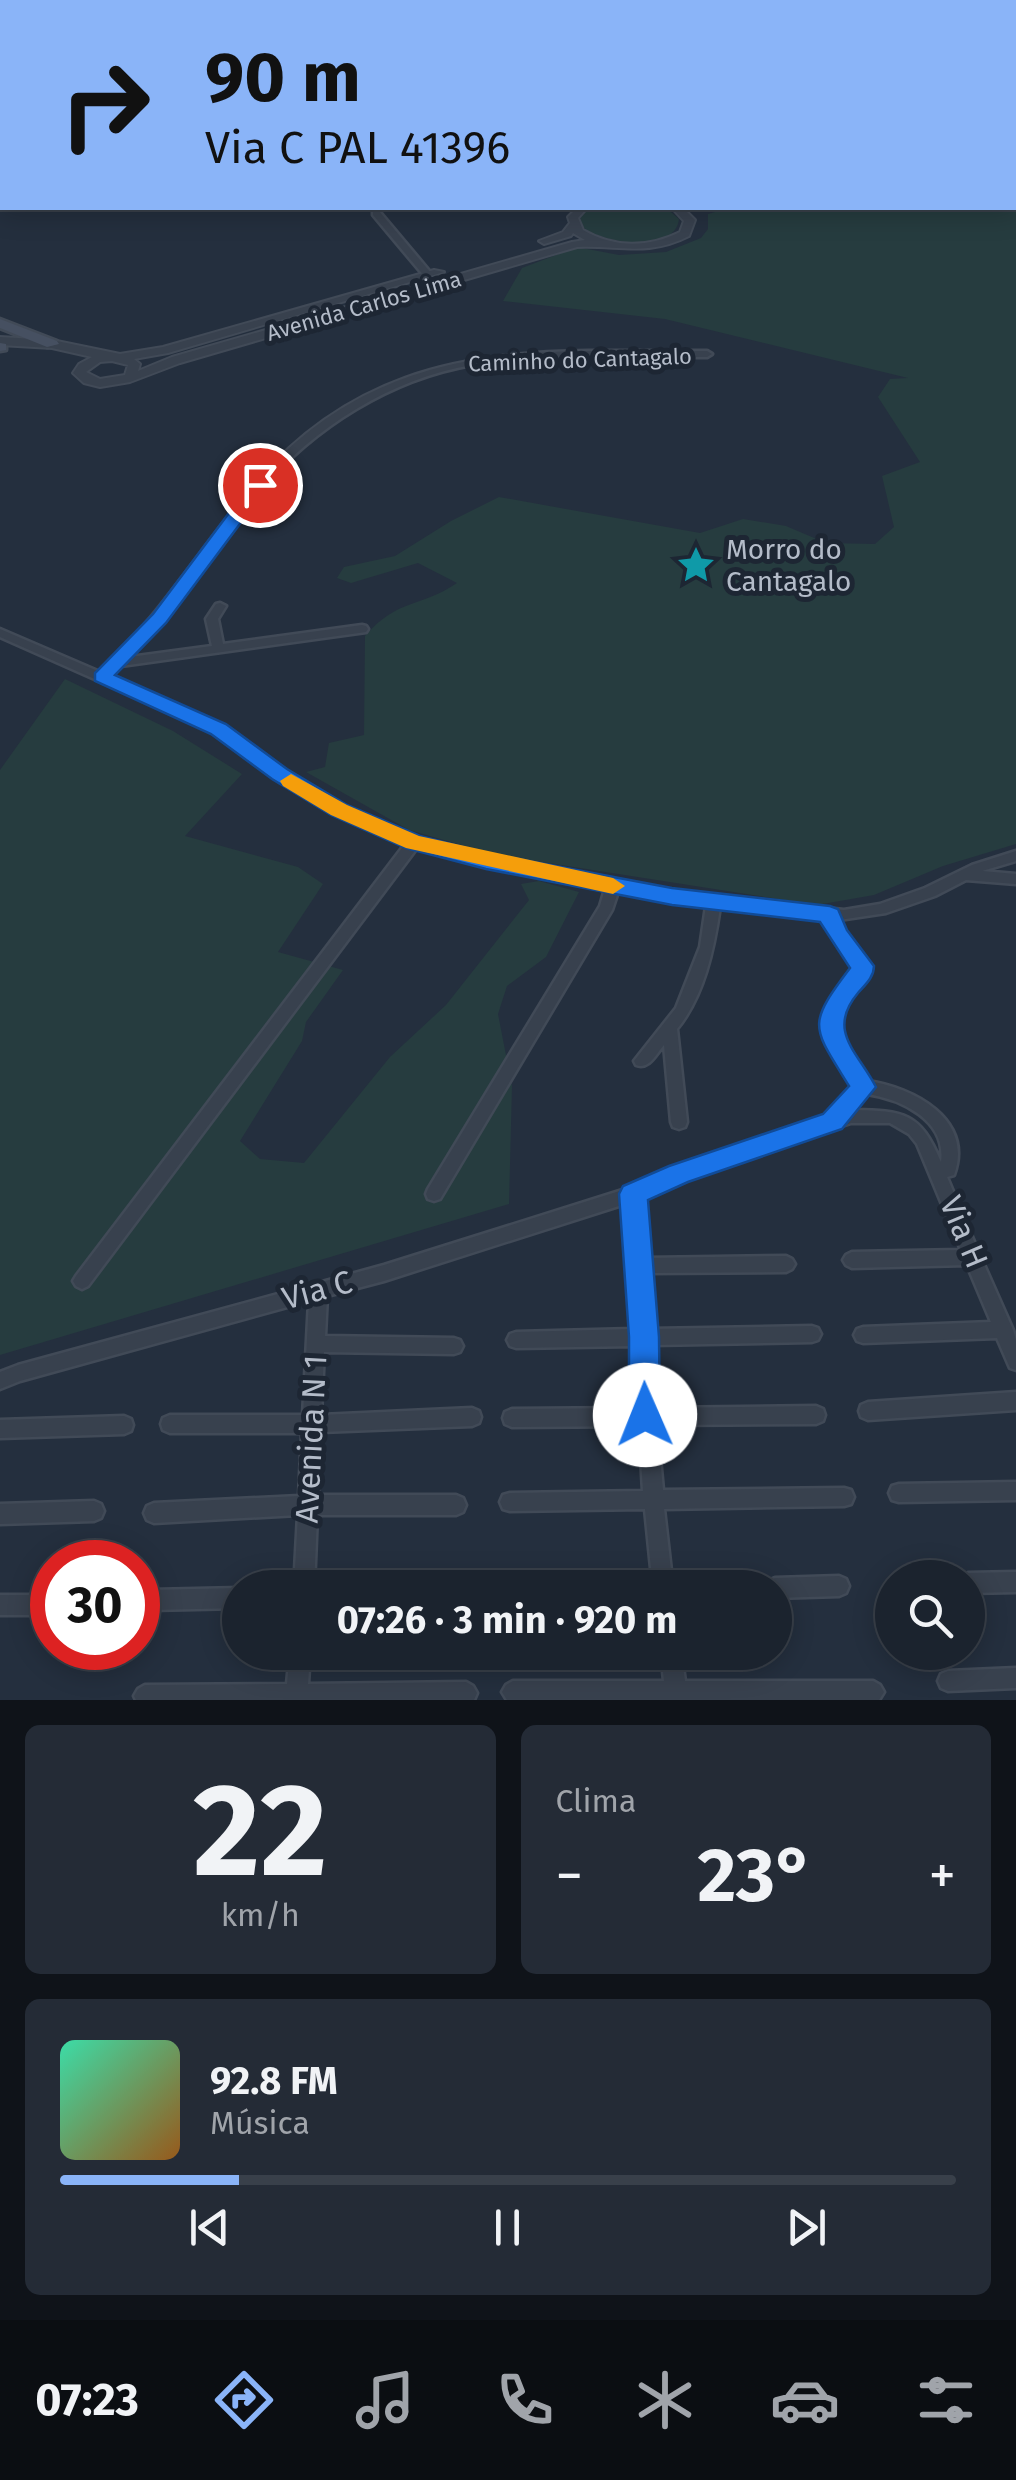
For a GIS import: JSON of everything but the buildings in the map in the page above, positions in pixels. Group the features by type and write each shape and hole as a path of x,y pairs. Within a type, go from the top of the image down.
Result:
{"main road":[{"path":"0,323 52,344"}],"street":[{"path":"678,210 690,220"},
{"path":"573,217 599,242 631,247 663,244 685,234 697,210"},
{"path":"376,213 428,275"},
{"name":"Avenida Carlos Lima","path":"79,373 90,362 164,350 562,236 573,217"},
{"name":"Avenida Carlos Lima","path":"0,345 54,352 86,381 102,384 576,244 599,242"},
{"name":"Avenida Carlos Lima","path":"0,345 52,344 115,357"},
{"name":"Caminho do Cantagalo","path":"102,677 160,618 278,464 316,432 374,397 449,366 483,360 707,354"},
{"path":"115,357 134,364 131,375"},
{"path":"218,648 212,624 220,606"},
{"path":"120,662 362,629"},
{"path":"0,633 218,729 339,810 414,842 613,886 830,915 881,908 1016,856"},
{"path":"82,1281 414,842"},
{"path":"962,875 1016,879"},
{"path":"434,1194 608,906 613,886"},
{"path":"642,1061 670,1030 696,980 707,948 714,901"},
{"path":"830,915 836,933 863,971 838,1000 830,1020 831,1034 863,1087"},
{"path":"670,1030 679,1122"},
{"path":"832,1122 863,1087"},
{"path":"863,1087 896,1092 940,1122 952,1157 948,1170 938,1172"},
{"name":"Via C","path":"0,1382 18,1373 318,1291 633,1194 678,1174 832,1122 866,1114 892,1117"},
{"name":"Via H","path":"892,1117 915,1129 938,1172 1016,1362"},
{"path":"633,1194 644,1337 645,1415 661,1570"},
{"path":"852,1260 975,1257"},
{"path":"639,1266 786,1264"},
{"name":"Avenida N 1","path":"305,1570 318,1291"},
{"path":"862,1335 1004,1330"},
{"path":"516,1340 812,1334"},
{"path":"316,1344 454,1346"},
{"path":"868,1411 1016,1401"},
{"path":"512,1418 816,1415"},
{"path":"170,1424 311,1424 472,1417"},
{"path":"0,1429 124,1425"},
{"path":"898,1493 1016,1491"},
{"path":"510,1502 844,1498"},
{"path":"154,1513 308,1505 456,1506"},
{"path":"0,1514 94,1511"},
{"path":"985,1583 1016,1582"},
{"path":"792,1587 839,1586"},
{"path":"160,1600 222,1598"},
{"path":"0,1605 30,1605"},
{"path":"296,1698 298,1670"},
{"path":"672,1670 675,1695"},
{"path":"948,1681 1016,1678"},
{"path":"513,1692 873,1692"},
{"path":"145,1696 296,1698 466,1693"}],"green space":[{"path":"668,210 679,219 665,238 636,243 590,232 580,225 581,213"},
{"path":"722,210 1016,210 1016,844 943,866 874,895 817,905 496,855 409,830 306,772 325,767 329,743 364,735 365,636 388,615 457,583 418,563 351,583 337,578 344,567 395,556 499,497 700,533 743,519 786,526 826,543 875,544 894,527 882,476 920,462 878,397 890,379 908,378 665,319 503,301 522,268 577,247 619,255 666,252 701,238 708,229 708,214"},
{"path":"65,679 173,731 242,774 185,836 298,867 323,884 278,952 343,970 306,1022 302,1041 240,1141 260,1159 304,1163 390,1057 446,1005 529,900 521,884 539,881 579,892 546,957 507,986 498,1014 512,1086 509,1204 0,1355 0,770"}],"slow traffic":[{"path":"291,781 339,810 414,842 613,886"}],"place":[{"name":"Morro do Cantagalo","path":"696,565"}],"route":[{"path":"260,485 160,618 102,677 218,729 258,760 339,810 414,842 486,861 613,886 830,915 836,933 862,966 863,971 838,1000 830,1020 831,1034 863,1087 832,1122 678,1174 633,1194 644,1337 645,1415"}]}
